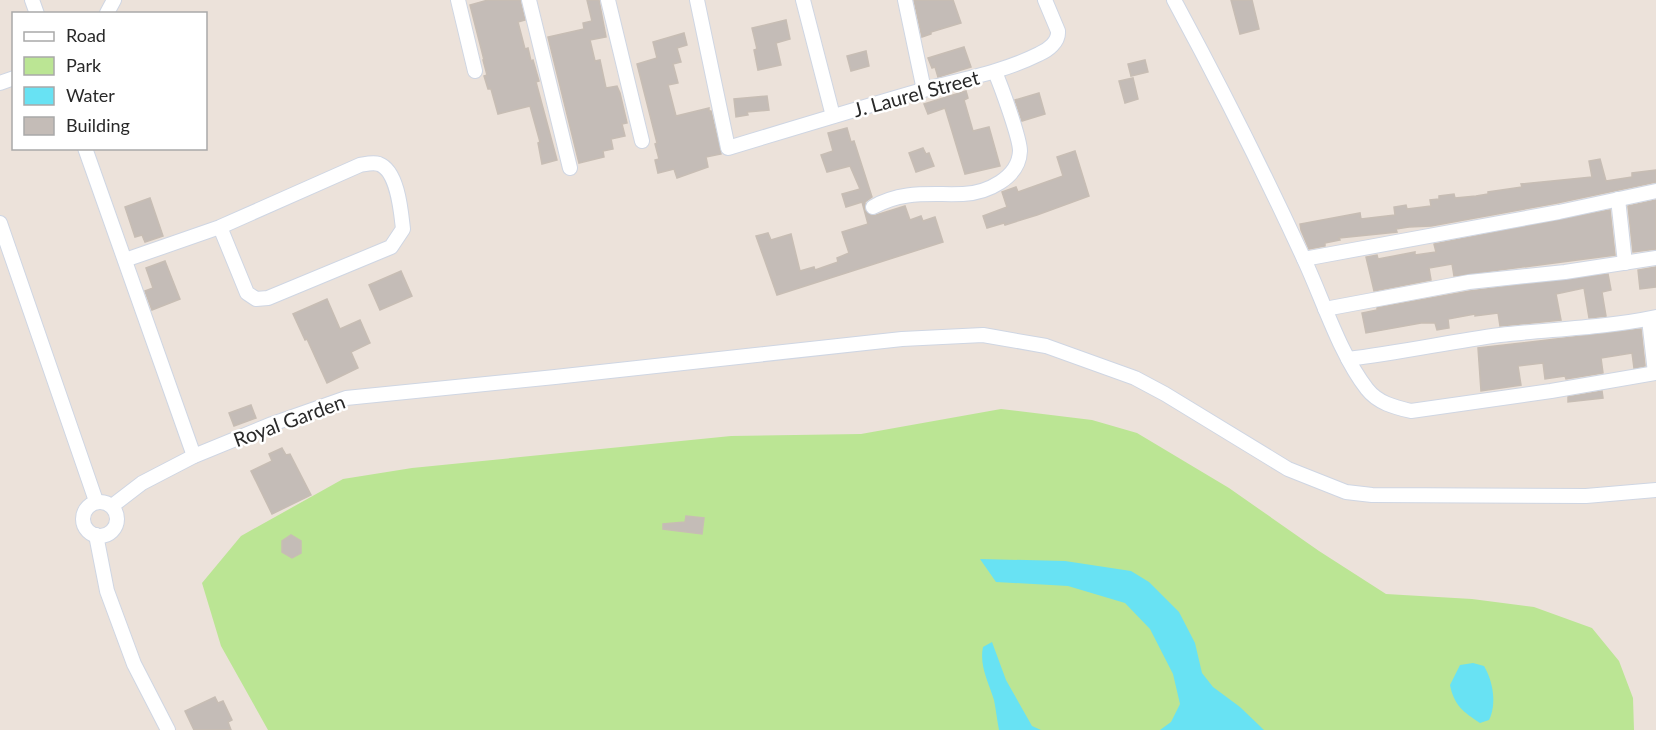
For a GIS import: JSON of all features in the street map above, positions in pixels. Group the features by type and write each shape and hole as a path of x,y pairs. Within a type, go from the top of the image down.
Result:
{"street":[{"path":"458,0 475,71"},
{"path":"529,0 570,168"},
{"path":"608,0 642,141"},
{"name":"J. Laurel Street","path":"697,0 728,148 924,90 995,72 1040,54 1059,37 1045,0"},
{"path":"803,0 833,116"},
{"path":"905,0 924,90"},
{"path":"1174,0 1228,100 1304,259 1348,359 1376,398 1392,406 1411,411 1655,373 1652,318 1573,330 1500,335 1348,359"},
{"path":"873,207 886,200 917,193 966,194 985,190 1002,182 1017,165 1020,150 995,72"},
{"path":"86,150 194,456"},
{"path":"124,260 220,227 360,165 376,163 382,165 391,176 397,190 403,229 391,247 268,298 256,299 247,293 220,227"},
{"path":"1304,259 1559,212 1656,191"},
{"path":"1618,198 1625,263"},
{"path":"0,223 96,501"},
{"path":"1325,309 1469,282 1656,258"},
{"name":"Royal Garden","path":"112,506 142,483 194,456 272,424 346,398 902,339 984,335 1046,346 1135,378 1288,469 1346,492 1372,495 1586,496 1656,490"},
{"path":"96,501 104,501 112,506 118,517 114,530 109,534 96,536 90,533 83,522 85,509 96,501"},
{"path":"96,536 111,602 134,664 168,730"}],"green space":[{"path":"1001,409 1092,420 1137,433 1229,488 1319,551 1386,594 1472,599 1534,607 1592,628 1619,661 1633,698 1634,730 268,730 221,646 202,583 241,536 343,479 412,468 731,436 861,434"}],"water":[{"path":"980,559 1065,561 1131,571 1149,582 1179,612 1195,643 1202,673 1213,687 1240,707 1264,730 1160,730 1171,722 1180,704 1173,674 1150,629 1125,603 1068,586 996,582"},
{"path":"992,642 1006,680 1032,726 1041,730 999,730 994,700 982,661 983,647"},
{"path":"1473,663 1484,666 1493,693 1493,707 1489,720 1480,723 1460,707 1450,685 1460,665"}],"building":[{"path":"488,0 520,0 525,20 518,22 525,49 528,48 539,81 536,82 557,160 542,164 538,143 540,142 530,106 498,114 491,89 488,89 484,76 487,75 470,5"},
{"path":"587,0 599,0 606,37 590,40 595,61 600,60 606,88 617,86 627,123 622,124 625,136 611,139 613,149 603,151 604,157 579,163 548,37 584,29 583,23 592,21"},
{"path":"914,0 953,0 961,23 922,37"},
{"path":"1231,0 1252,0 1259,29 1240,34"},
{"path":"786,20 790,39 776,43 781,65 758,70 754,50 757,49 752,28"},
{"path":"684,33 687,45 677,48 681,62 673,64 678,83 668,85 676,116 709,108 721,154 706,157 708,167 677,178 674,169 658,173 655,160 659,159 655,144 657,143 637,64 657,58 653,42"},
{"path":"964,47 971,67 938,77 935,67 932,68 928,58"},
{"path":"866,51 869,66 851,71 847,56"},
{"path":"1145,60 1148,72 1131,76 1128,64"},
{"path":"1133,78 1138,99 1125,103 1119,81"},
{"path":"966,91 968,98 964,100 973,131 989,127 1000,166 965,174 945,108 928,114 924,104"},
{"path":"1039,93 1045,114 1022,121 1015,100"},
{"path":"767,96 769,110 747,112 748,115 736,117 734,99"},
{"path":"847,128 851,142 854,141 872,197 865,202 865,211 873,216 905,206 910,220 921,216 923,221 935,217 943,242 777,295 756,236 768,233 771,240 791,234 800,271 814,267 815,270 838,262 837,258 849,253 842,232 868,224 862,202 846,207 842,194 860,189 850,166 827,172 821,155 833,151 828,133"},
{"path":"923,148 926,154 929,153 934,166 916,172 909,153"},
{"path":"1075,151 1089,196 1037,215 987,228 983,216 1007,207 1002,192 1016,187 1018,192 1063,176 1057,157"},
{"path":"1600,159 1606,181 1632,177 1632,173 1656,170 1656,182 1431,226 1409,227 1396,229 1397,232 1339,238 1340,240 1325,243 1325,246 1309,249 1301,230 1300,224 1360,213 1361,219 1395,215 1394,207 1406,205 1407,209 1431,206 1430,200 1439,199 1439,196 1454,194 1455,198 1476,196 1522,187 1521,184 1592,177 1589,161"},
{"path":"150,198 163,236 145,242 142,235 135,237 125,207"},
{"path":"1656,200 1656,249 1633,252 1628,206"},
{"path":"1610,210 1615,255 1454,276 1452,264 1429,268 1431,280 1374,291 1366,257 1377,255 1378,259 1415,252 1415,255 1436,252 1434,244"},
{"path":"165,261 180,299 152,310 145,291 153,288 146,268"},
{"path":"1656,267 1656,287 1640,289 1638,270"},
{"path":"401,271 412,296 380,310 369,285"},
{"path":"1608,274 1611,290 1602,292 1606,316 1589,318 1584,288 1556,294 1561,320 1500,326 1498,313 1475,316 1475,314 1448,319 1449,328 1437,330 1435,323 1421,323 1366,333 1362,313 1377,310 1377,308 1470,291"},
{"path":"327,299 340,329 360,320 370,343 351,352 358,368 327,383 293,314"},
{"path":"1641,329 1645,366 1634,368 1632,353 1601,358 1603,373 1566,379 1565,376 1545,379 1543,363 1518,366 1521,385 1481,391 1478,348"},
{"path":"1602,391 1603,398 1568,402 1568,397"},
{"path":"251,405 256,418 234,426 229,413"},
{"path":"282,448 286,455 290,454 311,495 272,514 251,471 272,461 269,454"},
{"path":"686,516 704,518 702,534 663,529 663,524 685,522"},
{"path":"291,535 301,541 301,553 292,558 282,552 282,541"},
{"path":"215,697 218,703 223,701 232,720 228,722 231,730 194,730 185,711"}]}
